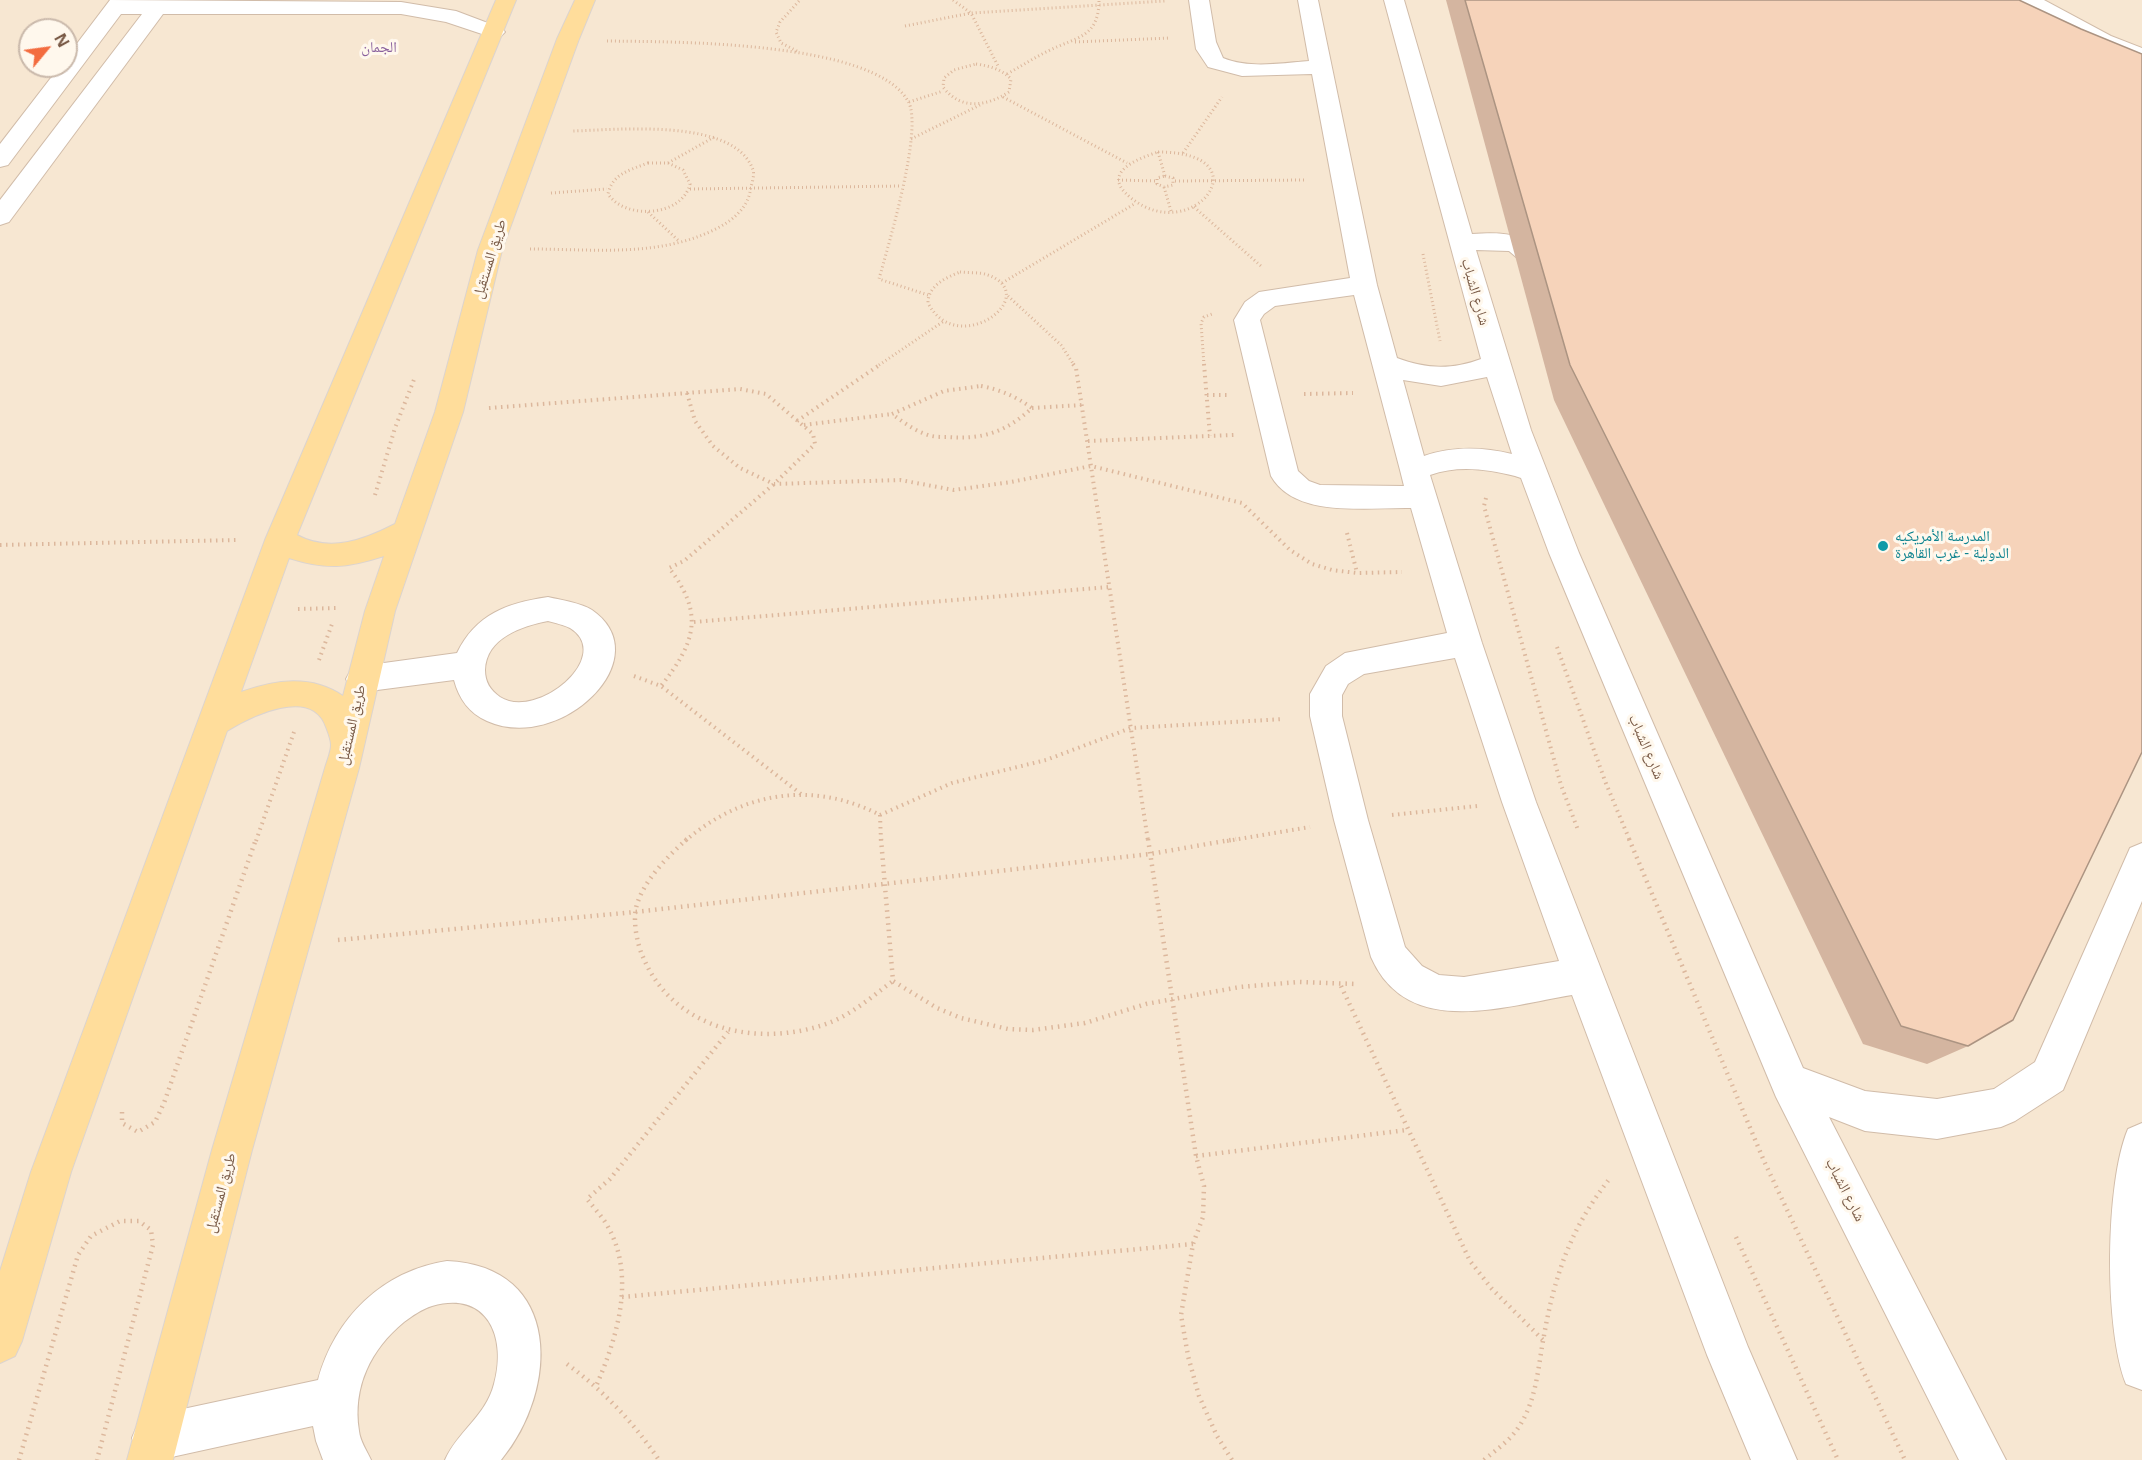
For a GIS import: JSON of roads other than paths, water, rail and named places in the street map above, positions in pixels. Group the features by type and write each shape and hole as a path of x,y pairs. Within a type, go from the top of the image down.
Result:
{"main road":[{"path":"0,1341 51,1172 280,540 506,0"},
{"name":"طريق المستقبل","path":"152,1449 232,1150 348,745 380,611 449,412 490,250 557,74 568,39 585,0"},
{"path":"280,540 295,550 315,555 335,556 357,553 384,544 408,531"},
{"path":"214,722 238,708 264,698 286,694 307,695 330,704 341,723 348,745"}],"street":[{"path":"1199,0 1209,54 1214,62 1226,68 1240,70 1320,68"},
{"path":"1308,0 1364,285 1466,643 1519,802 1649,1152 1729,1355 1774,1460"},
{"name":"شارع الشباب","path":"1394,0 1496,364 1531,470 1659,779 1790,1083 1983,1460"},
{"path":"2030,0 2104,40 2142,56"},
{"path":"0,160 117,4 401,8 447,15 476,23 494,32"},
{"path":"4,205 160,4"},
{"path":"0,142 21,133"},
{"path":"1461,243 1507,241 1521,245 1535,261 1545,295"},
{"path":"1364,285 1268,298 1254,308 1247,320 1285,476 1299,489 1319,496 1337,498 1419,483 1440,460 1469,457 1500,461 1531,470"},
{"path":"1387,364 1409,374 1439,378 1467,375 1496,364"},
{"path":"1466,643 1356,662 1337,675 1326,694 1326,716 1351,820 1389,957 1409,980 1436,993 1464,995 1583,975"},
{"path":"362,679 469,665"},
{"path":"1790,1083 1865,1111 1937,1119 2001,1107 2049,1076 2142,859"},
{"path":"2142,1143 2132,1205 2133,1299 2142,1368"},
{"path":"348,1460 336,1430 335,1399 344,1367 359,1337 382,1312 407,1294 435,1283 462,1283 486,1290 504,1307 517,1330 520,1360 515,1391 500,1424 478,1452 468,1460"},
{"path":"152,1449 335,1399"}],"place":[{"name":"المدرسة الأمريكيه الدولية - غرب القاهرة","path":"1883,546"}],"district":[{"name":"الجمان","path":"379,48"}]}
